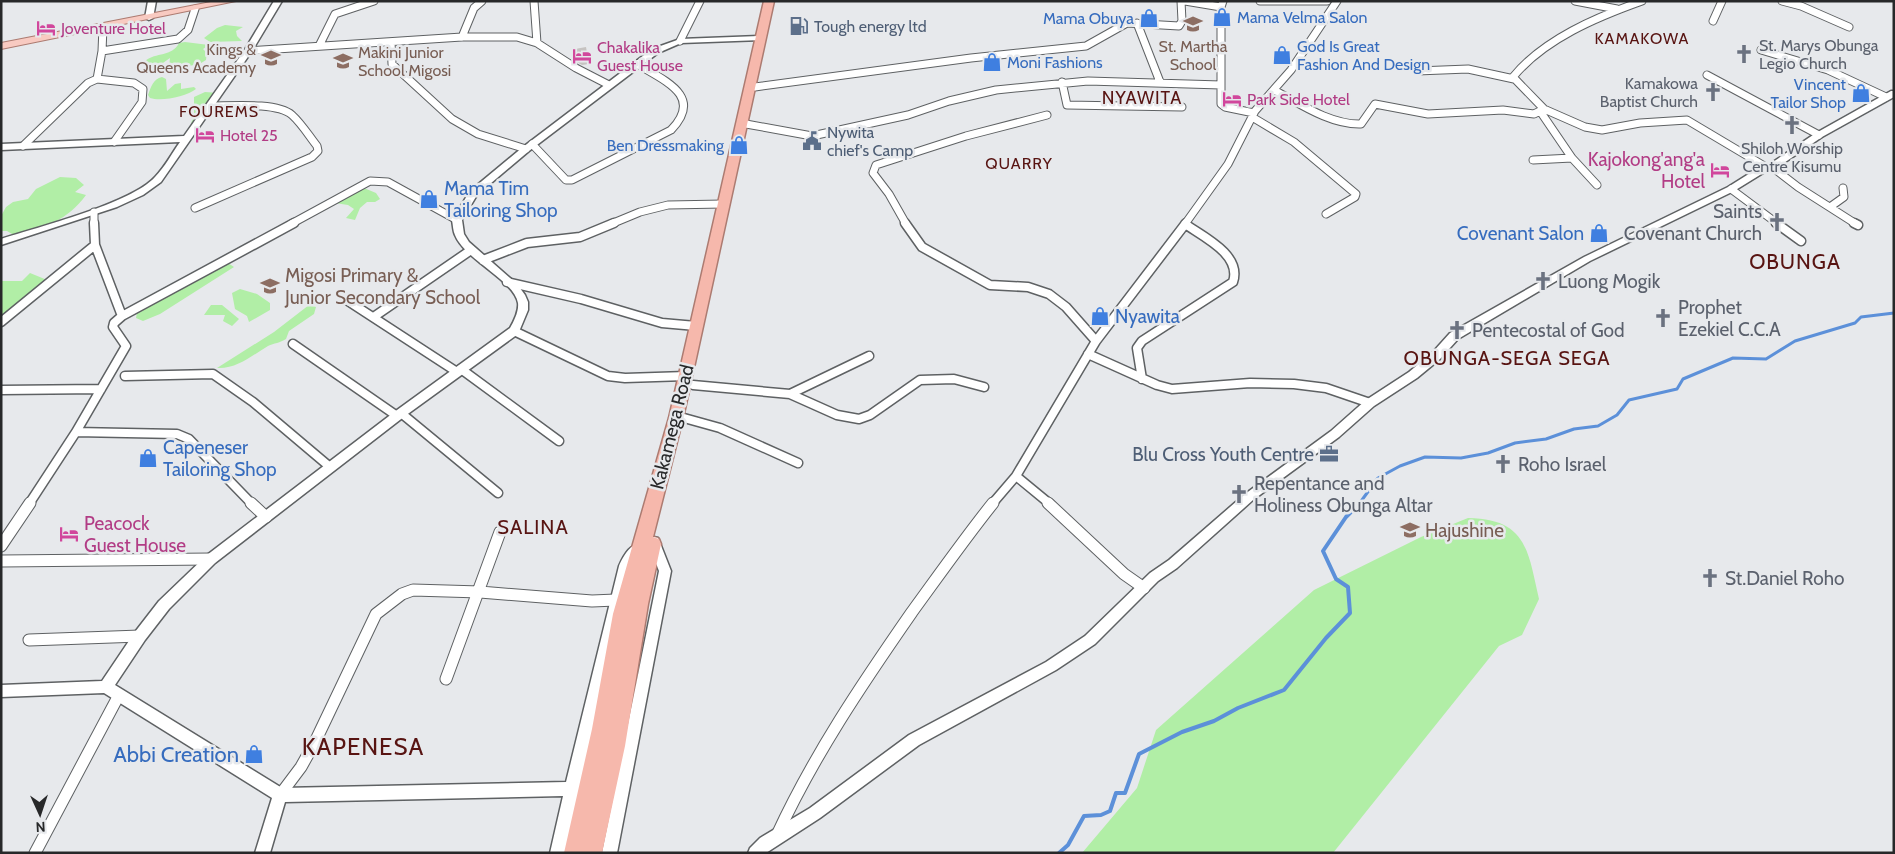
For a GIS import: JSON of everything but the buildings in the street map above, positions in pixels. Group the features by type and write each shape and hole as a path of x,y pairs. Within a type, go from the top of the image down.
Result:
{"highway":[{"name":"Kakamega Road","path":"649,540 684,418 696,326 760,38 771,1"},
{"name":"Kakamega Road","path":"574,853 610,729 639,604 649,540 702,326 755,87 771,1"},
{"name":"Kakamega Road","path":"592,853 610,729"}],"main road":[{"path":"1,46 232,1"}],"street":[{"path":"149,18 152,1"},
{"path":"1,242 128,200 149,188 158,180 211,106 248,51 278,1"},
{"path":"319,46 335,14 374,1"},
{"path":"462,37 474,8 482,1"},
{"path":"534,1 537,42"},
{"path":"680,42 700,1"},
{"path":"755,87 767,87 972,58 1086,46 1127,24 1179,26 1182,21 1181,1"},
{"path":"1185,1 1222,4 1221,84 1223,106 1253,115 1294,142 1356,194 1355,197 1326,214"},
{"path":"1260,1 1328,1"},
{"path":"777,836 791,804 834,730 888,646 995,499 1016,476 1096,341 1115,320 1141,280 1185,224 1228,164 1253,115 1291,70 1337,1"},
{"path":"1575,1 1617,9"},
{"path":"1514,79 1513,76 1531,60 1562,38 1617,9 1642,1"},
{"path":"1713,21 1722,1"},
{"path":"1782,1 1801,6 1850,27"},
{"path":"102,51 183,37 190,28 195,9"},
{"path":"1137,24 1160,82"},
{"path":"97,79 102,51 103,27"},
{"path":"248,51 462,37 517,37 537,42 576,68 610,85"},
{"path":"106,687 140,636 164,605 211,559 399,415 514,331 522,312 523,301 518,291 471,250 460,236 457,220 473,193 529,147 655,51 680,42 702,39 760,38"},
{"path":"391,42 392,64 452,119 483,135 529,147 566,180 572,180 676,127 683,112 684,102 681,93 637,64"},
{"path":"1762,50 1828,70 1891,97"},
{"path":"1417,71 1468,69 1514,79 1542,110 1572,158 1597,185"},
{"path":"1707,75 1819,135"},
{"path":"23,146 88,83 97,79 134,83 143,89 142,102 114,142"},
{"path":"746,124 812,136 908,116 946,102 984,92 1062,82 1221,84"},
{"path":"1062,82 1065,103 1067,105 1182,107"},
{"path":"1274,90 1323,115 1352,126 1361,124 1375,104 1428,114 1502,110 1534,114 1542,110 1595,130 1687,120 1769,167 1858,225"},
{"path":"755,853 765,843 815,813 914,740 1051,666 1090,640 1144,588 1250,497 1335,434 1370,403 1413,375 1436,356 1454,336 1587,259 1731,189 1819,135 1891,97"},
{"path":"195,208 312,157 318,150 317,146 292,115 284,110 269,107 211,106"},
{"path":"1047,115 966,136 876,165 873,173 889,194 912,235 922,247 990,285 1002,288 1026,287 1045,291 1059,301 1096,341"},
{"path":"1,146 188,139"},
{"path":"1533,160 1572,158"},
{"path":"1,546 76,432 126,346 113,325 122,316 370,181 388,182 457,220"},
{"path":"1830,207 1844,197 1844,188"},
{"path":"1731,189 1801,241"},
{"path":"483,260 527,243 580,237 640,212 668,204 723,204"},
{"path":"94,212 96,245 122,316"},
{"path":"1142,379 1136,348 1142,341 1201,302 1220,292 1232,282 1236,273 1233,264 1223,251 1185,224"},
{"path":"1,322 96,245"},
{"path":"375,316 471,250"},
{"path":"507,282 582,299 662,323 696,326"},
{"path":"348,301 375,316 459,371 559,441"},
{"path":"514,331 608,376 689,380 790,394 837,415 860,419 870,416 920,380 954,379 984,387"},
{"path":"293,344 399,415 498,493"},
{"path":"1088,354 1157,386 1181,389 1250,383 1310,386 1326,388 1370,403"},
{"path":"790,394 869,356"},
{"path":"125,376 213,374 253,402 330,467"},
{"path":"1,390 101,389"},
{"path":"684,418 720,428 798,463"},
{"path":"76,432 178,434 189,439 227,480 266,517"},
{"path":"1016,476 1032,487 1124,574 1144,588"},
{"path":"446,679 480,592 500,532"},
{"path":"557,853 625,566 649,540 665,571 609,853"},
{"path":"1,561 211,559"},
{"path":"262,853 280,795 301,767 315,742 376,614 387,604 413,590 480,592 592,601 616,600"},
{"path":"29,640 140,636"},
{"path":"1,691 106,687 280,795 572,789"},
{"path":"35,853 119,695"}],"green space":[{"path":"225,25 243,27 236,31 237,36 242,41 210,42 204,38 217,28"},
{"path":"179,43 209,45 203,49 207,53 206,60 198,65 169,67 170,58 160,65 149,67 145,61 168,52"},
{"path":"162,77 166,79 167,91 175,84 181,83 181,89 194,87 196,89 174,98 150,98 148,95 153,84"},
{"path":"205,92 219,93 195,125 191,123 194,117 194,97"},
{"path":"60,177 76,178 84,185 75,192 86,195 72,211 55,222 17,237 7,231 1,231 1,216 6,207 13,202 28,199 36,189"},
{"path":"364,188 376,193 380,199 375,202 367,202 360,208 355,220 346,218 354,209 348,205 335,203"},
{"path":"225,261 234,267 160,314 143,321 136,318 137,313"},
{"path":"30,273 52,282 1,318 1,281 22,281"},
{"path":"240,289 257,294 270,303 270,310 249,322 247,316 235,309 232,293"},
{"path":"211,305 222,305 239,319 232,326 223,321 225,315 204,315"},
{"path":"309,305 316,307 314,314 289,331 286,339 268,346 237,364 217,368 274,332"},
{"path":"1468,518 1488,520 1502,524 1513,531 1522,541 1532,566 1539,599 1522,635 1499,646 1333,853 1082,853 1137,788 1156,730 1314,590 1421,537"}],"waterway":[{"path":"1359,504 1378,478 1400,466 1425,457 1461,458 1488,453 1515,443 1546,439 1574,429 1598,426 1617,415 1629,400 1677,389 1683,379 1733,358 1766,359 1795,341 1855,323 1861,317 1894,313"},
{"path":"1059,853 1068,845 1084,816 1101,815 1110,811 1116,793 1125,793 1139,754 1182,732 1214,721 1238,708 1284,690 1326,638 1350,613 1348,587 1336,579 1323,551 1346,517 1359,504"}],"place":[{"name":"Mama Velma Salon","path":"1222,17"},
{"name":"Mama Obuya","path":"1149,18"},
{"name":"St. Martha School","path":"1193,24"},
{"name":"Tough energy ltd","path":"799,26"},
{"name":"Joventure Hotel","path":"46,28"},
{"name":"St. Marys Obunga Legio Church","path":"1744,54"},
{"name":"God Is Great Fashion And Design","path":"1282,55"},
{"name":"Chakalika Guest House","path":"582,56"},
{"name":"Kings & Queens Academy","path":"271,58"},
{"name":"Makini Junior School Migosi","path":"343,61"},
{"name":"Moni Fashions","path":"992,62"},
{"name":"Kamakowa Baptist Church","path":"1713,92"},
{"name":"Vincent Tailor Shop","path":"1861,93"},
{"name":"Park Side Hotel","path":"1232,99"},
{"name":"Shiloh Worship Centre Kisumu","path":"1792,125"},
{"name":"Hotel 25","path":"205,135"},
{"name":"Nywita chief's Camp","path":"812,141"},
{"name":"Ben Dressmaking","path":"739,145"},
{"name":"Kajokong'ang'a Hotel","path":"1720,170"},
{"name":"Mama Tim Tailoring Shop","path":"429,199"},
{"name":"Saints Covenant Church","path":"1777,222"},
{"name":"Covenant Salon","path":"1599,233"},
{"name":"Luong Mogik","path":"1543,281"},
{"name":"Migosi Primary & Junior Secondary School","path":"270,286"},
{"name":"Nyawita","path":"1100,316"},
{"name":"Prophet Ezekiel C.C.A","path":"1663,318"},
{"name":"Pentecostal of God","path":"1457,330"},
{"name":"Blu Cross Youth Centre","path":"1329,454"},
{"name":"Capeneser Tailoring Shop","path":"148,458"},
{"name":"Roho Israel","path":"1503,464"},
{"name":"Repentance and Holiness Obunga Altar","path":"1239,494"},
{"name":"Hajushine","path":"1410,530"},
{"name":"Peacock Guest House","path":"69,534"},
{"name":"St.Daniel Roho","path":"1710,578"},
{"name":"Abbi Creation","path":"254,754"}],"district":[{"name":"KAMAKOWA","path":"1642,38"},
{"name":"NYAWITA","path":"1142,98"},
{"name":"FOUREMS","path":"219,111"},
{"name":"QUARRY","path":"1019,163"},
{"name":"OBUNGA","path":"1795,261"},
{"name":"OBUNGA-SEGA SEGA","path":"1507,358"},
{"name":"SALINA","path":"533,527"},
{"name":"KAPENESA","path":"363,746"}]}
